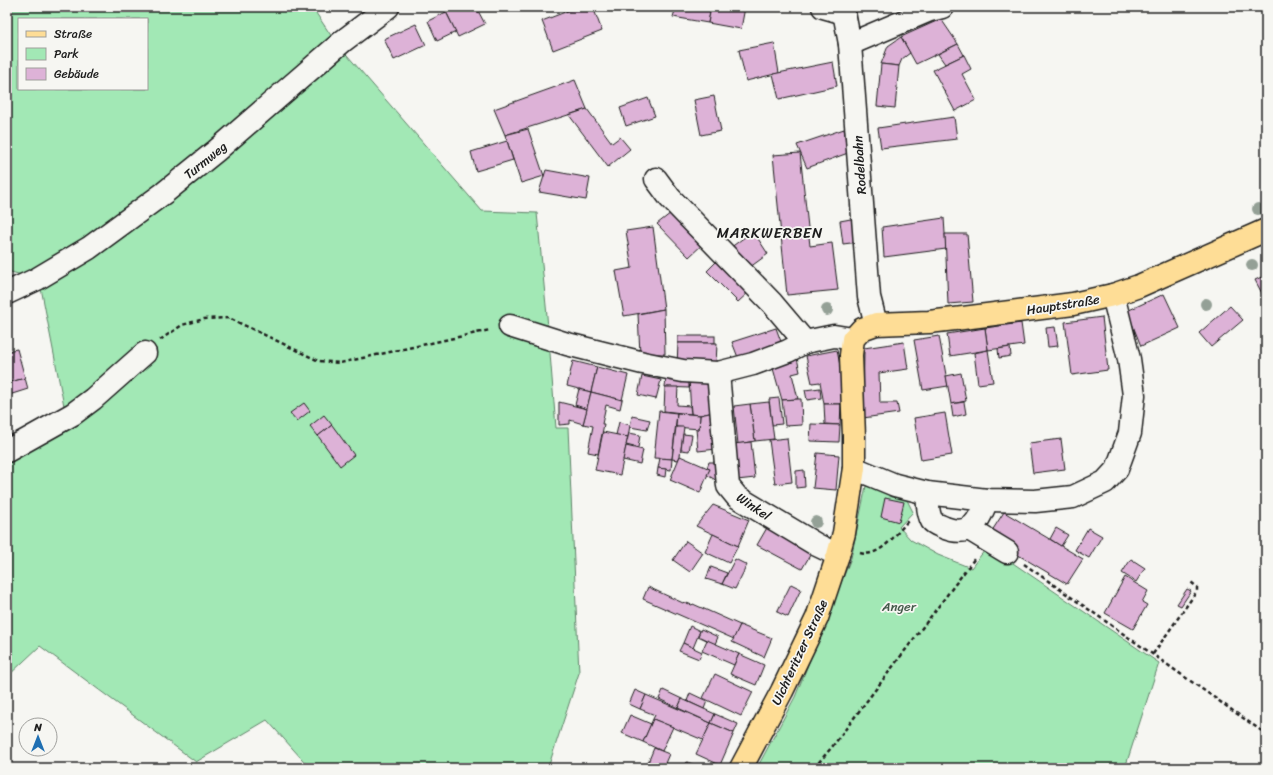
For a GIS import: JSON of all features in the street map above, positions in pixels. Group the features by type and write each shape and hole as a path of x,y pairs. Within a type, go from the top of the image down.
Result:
{"main road":[{"name":"Hauptstraße","path":"853,340 862,329 876,324 929,322 1073,304 1113,296 1266,230"},
{"name":"Uichteritzer Straße","path":"741,768 782,691 817,618 844,533 854,468 851,355 853,340"}],"street":[{"name":"Turmweg","path":"7,293 37,279 89,248 164,193 216,151 343,41 388,7"},
{"path":"823,7 844,10"},
{"path":"850,44 930,10 942,7"},
{"name":"Rodelbahn","path":"844,10 850,44 869,297 876,324"},
{"path":"656,179 670,198 772,303 806,342"},
{"path":"854,468 895,485 927,493 987,500 1035,501 1074,497 1105,482 1117,469 1130,433 1134,395 1129,359 1113,296"},
{"path":"510,326 567,344 643,363 683,371 718,373 753,364 788,352 806,342 834,336 853,340"},
{"path":"7,451 73,414 145,353"},
{"name":"Winkel","path":"718,373 728,486 737,497 817,545 838,555"},
{"path":"927,493 930,516 933,522 947,529 969,529 1007,552"},
{"path":"969,529 980,518 987,500"}],"path":[{"path":"145,353 165,336 182,325 204,319 229,318 319,361 340,363 510,326"},
{"path":"865,554 879,550 910,519"},
{"path":"814,768 832,747 988,540"},
{"path":"1007,552 1266,734"},
{"path":"1153,654 1197,591 1197,587 1191,582"}],"green space":[{"path":"7,7 312,7 334,40 482,211 537,213 556,428 568,428 579,673 548,768 310,768 267,720 196,762 40,646 7,677 7,443 65,411 42,293 37,279 7,271"},
{"name":"Anger","path":"866,486 905,496 913,512 899,527 911,540 938,555 971,568 988,546 1159,663 1125,768 757,768 795,697 851,558"}],"building":[{"path":"444,7 476,7 485,24 458,37"},
{"path":"578,7 593,7 602,31 553,50 542,21"},
{"path":"676,7 711,7 708,23 673,17"},
{"path":"711,7 745,7 741,29 708,23"},
{"path":"446,12 456,32 437,41 428,21"},
{"path":"941,19 958,44 916,64 901,37"},
{"path":"416,24 426,45 394,60 384,39"},
{"path":"901,37 910,53 902,59 899,66 881,64 888,46"},
{"path":"774,43 779,73 746,81 739,50"},
{"path":"958,44 964,55 945,64 938,54"},
{"path":"964,55 971,69 962,74 976,100 955,111 933,70"},
{"path":"833,62 837,86 779,99 773,74"},
{"path":"881,64 899,66 895,108 877,106"},
{"path":"575,80 587,109 505,135 494,109"},
{"path":"714,96 721,131 701,135 694,100"},
{"path":"648,98 655,116 626,126 620,108"},
{"path":"587,109 612,143 620,137 630,149 608,167 569,115"},
{"path":"954,117 957,139 881,148 878,128"},
{"path":"528,129 544,176 521,183 505,135"},
{"path":"844,129 848,153 807,168 797,145"},
{"path":"507,141 513,160 476,171 471,152"},
{"path":"800,153 810,246 832,243 838,290 787,295 773,155"},
{"path":"546,170 590,178 586,200 539,192"},
{"path":"671,213 703,244 689,257 657,224"},
{"path":"856,218 859,242 843,244 840,221"},
{"path":"944,218 946,249 884,257 882,227"},
{"path":"653,227 664,309 624,316 616,271 632,268 626,231"},
{"path":"753,231 768,254 746,270 730,248"},
{"path":"945,234 967,234 973,302 948,304"},
{"path":"718,260 750,291 738,302 707,271"},
{"path":"1266,275 1266,301 1255,280"},
{"path":"1164,294 1180,328 1141,346 1127,311"},
{"path":"1230,306 1243,320 1211,347 1199,333"},
{"path":"664,309 665,354 640,354 638,314"},
{"path":"1102,317 1108,370 1072,375 1065,322"},
{"path":"1021,323 1024,345 988,350 985,328"},
{"path":"1055,327 1058,346 1048,347 1046,328"},
{"path":"776,328 783,347 739,360 732,342"},
{"path":"985,328 988,350 950,356 947,334"},
{"path":"678,336 715,336 715,343 678,343"},
{"path":"939,336 948,386 923,390 914,340"},
{"path":"904,342 908,369 879,373 880,403 897,403 899,413 863,418 864,348"},
{"path":"678,343 717,343 716,365 677,365"},
{"path":"1010,347 1011,356 999,358 998,349"},
{"path":"17,349 25,378 7,383 7,351"},
{"path":"837,350 844,387 844,402 841,404 824,404 820,382 812,383 806,356"},
{"path":"988,350 993,382 978,384 974,353"},
{"path":"797,358 800,372 792,374 798,399 782,400 772,365"},
{"path":"573,361 597,367 591,392 567,386"},
{"path":"597,367 628,375 622,400 591,392"},
{"path":"961,373 966,401 951,404 946,376"},
{"path":"642,376 661,380 656,399 638,395"},
{"path":"666,376 689,378 689,388 665,387"},
{"path":"25,378 28,389 9,395 7,383"},
{"path":"689,378 713,379 714,412 700,415 691,414"},
{"path":"665,387 678,387 677,405 690,406 691,414 664,411"},
{"path":"820,388 821,398 807,400 805,390"},
{"path":"579,389 591,392 587,409 575,405"},
{"path":"591,392 622,400 620,409 606,405 598,454 588,452 593,426 583,424"},
{"path":"779,398 782,424 772,425 769,399"},
{"path":"801,399 802,425 785,426 782,400"},
{"path":"559,402 587,409 583,424 570,420 570,424 559,425"},
{"path":"769,402 774,439 755,441 750,404"},
{"path":"964,402 966,414 953,417 951,404"},
{"path":"304,403 310,411 297,421 290,413"},
{"path":"750,404 755,441 738,444 734,406"},
{"path":"824,404 841,404 840,425 825,424"},
{"path":"659,411 677,413 672,459 654,458"},
{"path":"714,412 717,449 698,451 696,429 699,429 700,415"},
{"path":"677,413 700,415 699,429 676,427"},
{"path":"945,413 952,455 921,460 914,418"},
{"path":"324,415 332,425 318,436 310,426"},
{"path":"632,416 650,420 647,430 630,427"},
{"path":"619,422 630,425 628,437 616,435"},
{"path":"811,424 840,425 839,442 810,441"},
{"path":"332,425 354,455 340,466 318,436"},
{"path":"676,427 684,427 680,456 678,460 672,459"},
{"path":"603,432 628,437 620,475 595,470"},
{"path":"629,433 640,435 638,448 626,445"},
{"path":"683,434 692,435 689,451 681,450"},
{"path":"787,438 792,482 775,484 769,440"},
{"path":"1061,439 1065,469 1033,473 1029,443"},
{"path":"751,442 755,478 737,480 733,444"},
{"path":"626,446 643,450 640,464 623,460"},
{"path":"817,453 839,455 836,490 813,488"},
{"path":"680,456 710,469 700,493 670,480"},
{"path":"660,458 672,459 671,470 658,468"},
{"path":"709,462 717,462 719,482 707,475 710,469 707,468"},
{"path":"658,468 666,469 665,477 657,475"},
{"path":"804,470 805,487 796,488 796,471"},
{"path":"885,498 904,502 899,522 881,517"},
{"path":"713,505 749,520 738,546 696,526"},
{"path":"1004,512 1083,559 1067,584 988,537"},
{"path":"768,526 813,550 802,569 757,545"},
{"path":"1056,528 1068,535 1061,546 1050,539"},
{"path":"1088,528 1102,536 1089,558 1075,550"},
{"path":"713,534 738,546 729,563 705,552"},
{"path":"686,541 703,553 690,572 673,560"},
{"path":"735,559 747,565 735,589 722,584"},
{"path":"1131,559 1145,568 1136,582 1122,573"},
{"path":"711,567 727,573 722,584 706,579"},
{"path":"1125,577 1148,591 1142,602 1147,605 1133,629 1105,613"},
{"path":"791,584 801,589 788,617 777,612"},
{"path":"648,587 683,603 693,604 740,625 734,639 643,599"},
{"path":"1187,589 1191,591 1181,606 1177,604"},
{"path":"740,625 772,638 764,657 732,642"},
{"path":"690,626 700,631 693,648 683,643"},
{"path":"701,629 718,637 715,644 698,636"},
{"path":"707,640 739,654 734,665 702,651"},
{"path":"683,643 702,652 699,659 679,651"},
{"path":"739,654 764,665 756,685 730,674"},
{"path":"715,674 753,692 741,716 703,698"},
{"path":"635,690 646,695 640,709 629,704"},
{"path":"663,690 682,699 678,708 659,699"},
{"path":"690,693 707,701 704,709 687,701"},
{"path":"646,695 711,723 703,740 653,719 655,715 640,709"},
{"path":"682,699 715,714 711,723 678,708"},
{"path":"715,714 738,724 734,733 711,723"},
{"path":"630,715 651,724 643,742 622,733"},
{"path":"653,719 673,727 662,751 643,742"},
{"path":"711,723 734,733 720,765 696,754"},
{"path":"654,748 669,754 663,768 652,768 647,765"},
{"path":"687,762 702,768 684,768"}],"district":[{"name":"MARKWERBEN","path":"770,233"}]}
